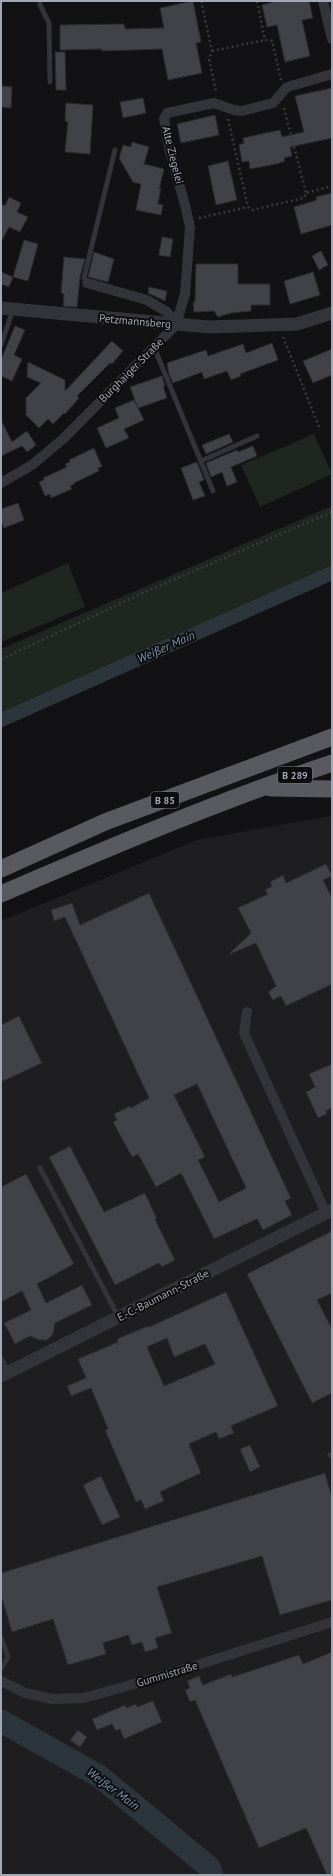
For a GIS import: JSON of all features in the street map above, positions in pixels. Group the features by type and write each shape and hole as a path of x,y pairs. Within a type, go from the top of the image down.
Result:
{"highway":[{"name":"B 85","path":"1,869 105,822 332,737"},
{"name":"B 289","path":"257,788 332,763"},
{"name":"B 85","path":"1,894 132,837 257,788"},
{"path":"257,788 332,789"}],"street":[{"path":"322,1 332,39"},
{"name":"Alte Ziegelei","path":"176,325 186,294 190,227 169,148 164,119 167,113 214,103 242,111 273,103 287,87 332,74"},
{"name":"Petzmannsberg","path":"87,283 147,300 167,312 176,325"},
{"name":"Petzmannsberg","path":"7,309 176,325"},
{"path":"176,325 209,327 297,324 332,313"},
{"name":"Burghaiger Straße","path":"1,483 32,465 63,439 176,325"},
{"name":"E.-C.-Baumann-Straße","path":"5,1375 329,1212 244,1033 247,1012"},
{"name":"Gummistraße","path":"1,1681 25,1693 52,1699 84,1698 166,1675 332,1622"}],"lane":[{"path":"40,1 40,5 49,23 50,82"},
{"name":"Petzmannsberg","path":"87,283 84,278 115,150"},
{"path":"1,345 7,309"},
{"path":"154,346 213,491"},
{"path":"200,461 257,436"},
{"path":"40,1168 118,1317"},
{"path":"1,1358 5,1375"},
{"path":"1,1637 8,1657 1,1669"}],"path":[{"path":"201,1 212,51 209,59 248,207"},
{"path":"257,1 266,40"},
{"path":"188,220 248,207 252,210 304,198 306,192 282,91 272,41 266,40 212,51"},
{"path":"306,192 332,186"},
{"path":"278,325 320,429"},
{"path":"1,659 152,589 332,512"}],"shaded area":[{"path":"314,434 332,474 260,507 241,465"},
{"path":"332,506 332,570 1,719 1,649"},
{"path":"68,563 85,607 1,642 1,593"},
{"path":"330,816 332,817 332,1875 1,1875 1,921 197,840"}],"building":[{"path":"193,1 201,42 196,43 202,73 168,80 162,49 102,51 102,49 60,50 60,25 124,24 125,29 164,28 160,8"},
{"path":"277,1 309,1 313,18 302,20 310,56 285,62 277,25 267,27 262,5"},
{"path":"55,52 65,52 66,90 56,90"},
{"path":"1,86 12,87 11,108 1,107"},
{"path":"332,88 332,138 290,147 292,156 284,158 285,161 276,164 250,169 249,161 242,162 239,145 244,143 243,138 280,130 282,137 304,132 295,96"},
{"path":"143,98 146,113 123,118 120,102"},
{"path":"66,103 93,105 90,154 65,152 68,122 65,121"},
{"path":"215,115 219,135 181,143 177,124"},
{"path":"132,142 149,147 144,164 164,169 159,189 161,188 158,204 163,205 161,215 136,210 141,184 133,182 119,158 123,145 131,147"},
{"path":"228,161 237,200 216,205 208,166"},
{"path":"332,193 332,225 301,234 294,207 317,200 316,197"},
{"path":"9,197 21,203 17,212 28,217 20,232 9,227 1,242 1,204 5,206"},
{"path":"162,237 173,239 170,257 159,255"},
{"path":"24,240 38,244 28,281 13,277"},
{"path":"321,251 328,265 319,270 312,256"},
{"path":"94,252 114,259 108,282 88,277"},
{"path":"64,257 85,259 80,277 77,307 63,306 64,294 61,293"},
{"path":"196,264 238,264 238,284 270,284 270,305 251,305 251,311 231,313 218,317 214,311 194,312 193,302 195,302"},
{"path":"1,272 13,277 9,287 1,284"},
{"path":"313,272 320,295 290,304 284,281"},
{"path":"149,287 167,291 165,301 148,293"},
{"path":"15,326 25,330 14,355 22,359 12,381 1,376 1,360"},
{"path":"112,341 123,351 112,364 110,363 77,396 79,398 65,414 64,413 53,424 48,419 39,428 26,415 26,398 41,383 27,377 28,362 65,380 65,391"},
{"path":"272,343 278,360 240,374 241,376 231,380 227,371 204,379 202,372 173,383 169,374 167,363 206,350 208,356 243,344 246,353"},
{"path":"332,349 332,375 313,383 303,361"},
{"path":"162,376 165,386 163,386 167,398 138,408 130,387"},
{"path":"134,400 144,420 124,429 129,438 106,448 97,428 119,418 115,408"},
{"path":"1,420 12,442 27,431 36,445 27,452 22,446 1,456"},
{"path":"229,434 233,442 206,454 202,445"},
{"path":"253,446 257,456 231,467 237,482 227,486 222,472 211,477 206,463 237,450 238,452"},
{"path":"94,448 102,467 98,468 99,471 74,483 70,486 72,489 51,498 50,494 45,496 39,482 44,480 43,478 67,467 65,464 70,462 69,460"},
{"path":"197,462 204,480 199,482 205,496 193,500 181,468"},
{"path":"18,503 24,520 4,528 1,521 1,509"},
{"path":"326,864 332,876 323,880 332,898 332,984 286,1006 281,996 273,1000 268,992 276,986 256,943 230,954 251,933 238,908 268,894 265,890 272,886 270,882 283,875 286,883"},
{"path":"149,893 291,1198 285,1201 292,1215 263,1230 257,1219 214,1239 181,1173 156,1187 138,1154 132,1157 113,1122 117,1120 114,1114 130,1106 131,1108 149,1098 65,917 54,921 51,910 72,903 80,925","holes":["197,1084 246,1188 219,1202 198,1160 205,1157 174,1095"]},
{"path":"19,1016 42,1063 1,1082 1,1025"},
{"path":"332,1064 332,1108 326,1111 327,1114 318,1118 306,1092 315,1087 309,1074"},
{"path":"70,1146 104,1212 145,1193 157,1219 155,1219 175,1260 162,1267 159,1263 115,1285 49,1157"},
{"path":"26,1174 74,1264 37,1284 46,1303 82,1285 92,1305 55,1323 53,1334 47,1340 39,1340 30,1336 15,1344 4,1323 31,1310 22,1291 1,1302 1,1187"},
{"path":"332,1231 332,1293 317,1300 332,1329 332,1393 312,1403 247,1274"},
{"path":"226,1292 278,1406 231,1426 234,1433 219,1439 216,1432 189,1444 201,1473 160,1492 164,1501 145,1509 141,1500 136,1502 105,1430 108,1429 91,1388 71,1396 67,1386 86,1378 78,1359 118,1342 117,1339 148,1326 149,1327","holes":["167,1338 174,1357 205,1344 215,1364 164,1386 147,1347"]},
{"path":"250,1445 260,1467 250,1472 240,1449"},
{"path":"325,1473 332,1498 332,1600 280,1615 262,1556 157,1587 172,1633 155,1638 158,1648 145,1652 142,1642 132,1645 128,1635 103,1643 106,1654 68,1665 53,1619 12,1632 1,1595 1,1573"},
{"path":"101,1476 120,1517 102,1525 83,1485"},
{"path":"332,1652 332,1875 327,1875 306,1828 259,1848 195,1700 190,1702 185,1690 190,1688 187,1681 199,1676 203,1685 231,1674 232,1677 299,1655 303,1664"},
{"path":"153,1701 162,1722 124,1739 120,1729 116,1731 112,1724 97,1730 92,1719 125,1705 126,1708 136,1704 137,1707"},
{"path":"78,1730 87,1737 80,1747 70,1740"}],"waterway":[{"name":"Weißer Main","path":"1,720 332,573"},
{"name":"Weißer Main","path":"1,1721 99,1776 209,1867 212,1875"}]}
